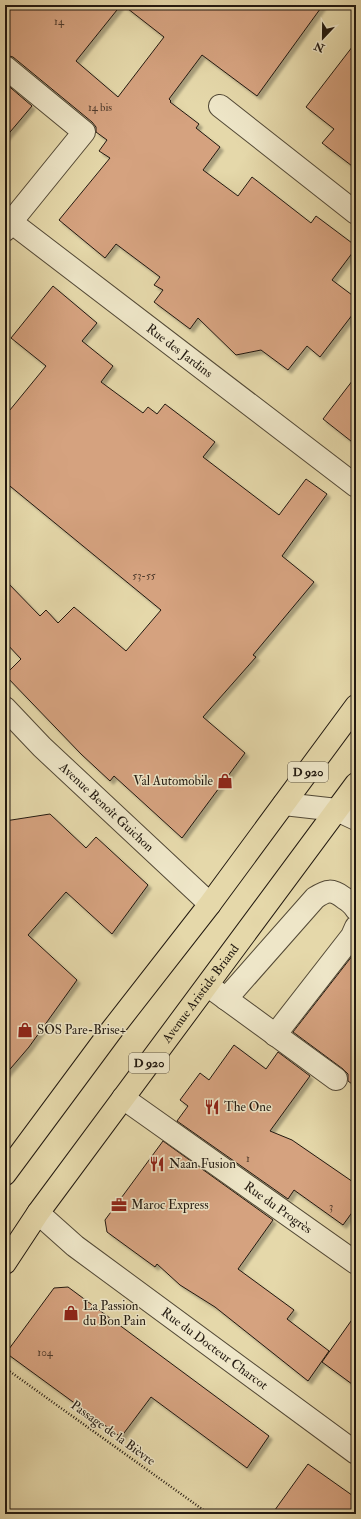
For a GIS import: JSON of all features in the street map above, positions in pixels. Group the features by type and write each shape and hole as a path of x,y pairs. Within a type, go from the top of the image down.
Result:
{"main road":[{"name":"D 920","path":"5,1174 111,1031 210,904 356,706"},
{"name":"Avenue Aristide Briand","path":"5,1263 38,1213 206,985 346,814 356,784"}],"street":[{"path":"5,67 84,132 8,226"},
{"path":"220,106 356,213"},
{"name":"Rue des Jardins","path":"8,226 356,486"},
{"name":"Avenue Benoît Guichon","path":"5,708 42,747 210,904"},
{"path":"284,804 346,814"},
{"path":"226,999 315,898 325,892 336,892 354,905 356,909"},
{"path":"275,1035 352,936 356,927"},
{"path":"206,985 336,1079"},
{"name":"Rue du Progrès","path":"122,1098 356,1263"},
{"name":"Rue du Docteur Charcot","path":"38,1213 75,1246 356,1453"}],"path":[{"name":"Passage de la Bièvre","path":"5,1368 209,1514"}],"building":[{"path":"11,5 121,5 76,61 118,97 164,37 123,5 323,5 257,96 202,55 169,99 171,101 170,102 199,124 196,128 220,147 203,170 238,196 252,177 311,223 316,216 356,246 332,280 356,298 356,310 320,357 307,346 288,370 261,350 236,355 198,318 190,329 154,302 163,290 154,285 160,277 116,244 105,258 59,220 110,158 99,151 107,140 96,132 96,127 92,122 13,57 5,55 5,13"},
{"path":"356,42 356,169 322,143 334,129 306,107"},
{"path":"5,83 32,106 5,138"},
{"path":"53,286 97,323 82,341 113,366 101,382 143,413 148,407 157,414 165,404 215,442 203,457 279,515 306,479 327,494 282,556 314,582 253,655 256,657 203,717 245,753 182,838 114,776 110,781 81,754 5,675 21,659 5,642 5,580 40,616 46,610 58,623 74,607 126,651 161,610 5,482 5,416 46,366 11,338"},
{"path":"356,376 356,445 323,419"},
{"path":"50,814 86,848 96,837 148,885 112,934 66,892 28,935 77,980 29,1047 5,1075 5,821"},
{"path":"356,951 356,1087 348,1081 348,1074 343,1069 293,1032"},
{"path":"234,1045 266,1069 278,1052 310,1076 270,1131 292,1140 356,1184 356,1207 343,1225 294,1190 288,1199 177,1121 188,1106 180,1100 200,1073 209,1080"},
{"path":"163,1141 273,1220 238,1269 294,1310 287,1319 329,1351 308,1381 215,1307 180,1285 157,1264 155,1267 107,1232 105,1220"},
{"path":"68,1287 269,1436 247,1468 151,1397 121,1437 6,1353 54,1288"},
{"path":"356,1314 356,1387 322,1362"},
{"path":"308,1464 356,1498 356,1514 272,1514"}],"place":[{"name":"Val Automobile","path":"225,781"},
{"name":"SOS Pare-Brise+","path":"25,1030"},
{"name":"The One","path":"212,1107"},
{"name":"Naan Fusion","path":"157,1164"},
{"name":"Maroc Express","path":"119,1205"},
{"name":"La Passion du Bon Pain","path":"71,1313"}]}
